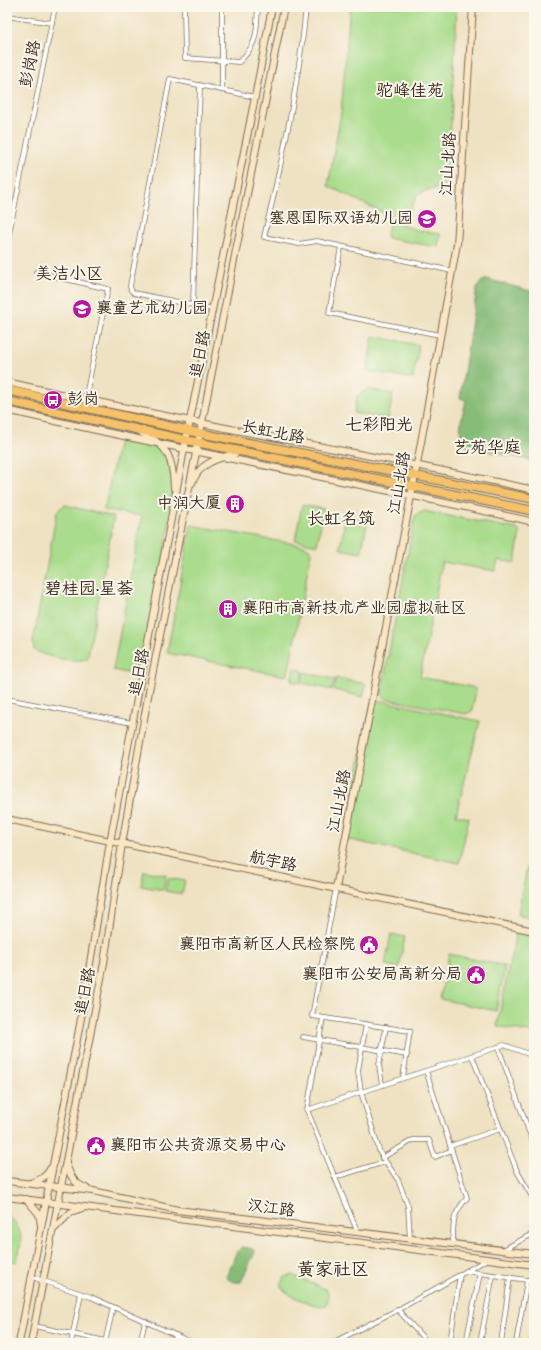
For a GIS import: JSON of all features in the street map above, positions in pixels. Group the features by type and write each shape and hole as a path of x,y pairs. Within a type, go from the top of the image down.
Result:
{"highway":[{"name":"长虹北路","path":"7,390 188,431 415,474 534,499"},
{"name":"长虹北路","path":"7,401 412,490 534,511"}],"main road":[{"name":"追日路","path":"19,1343 80,1024 110,842 174,500 272,7"},
{"name":"追日路","path":"31,1343 104,963 122,844 195,452 284,7"},
{"name":"江山北路","path":"336,888 457,244 473,7"},
{"path":"7,382 85,400 416,465 534,490"},
{"path":"7,410 184,450 412,490 534,522"},
{"path":"134,429 156,439 169,456 173,470 174,500"},
{"path":"186,500 195,476 203,466 222,457 241,452"},
{"name":"航宇路","path":"7,819 534,931"},
{"path":"28,1184 40,1180 47,1174 54,1163"},
{"path":"66,1163 69,1173 79,1186 93,1191"},
{"name":"汉江路","path":"7,1181 93,1191 178,1210 534,1254"},
{"name":"汉江路","path":"7,1197 534,1265"},
{"path":"26,1199 39,1214 41,1228"},
{"path":"53,1230 71,1212 87,1207"}],"street":[{"name":"彭岗路","path":"7,244 55,7"},
{"path":"184,7 185,58 222,59 239,62 250,51 255,41 258,7"},
{"path":"222,7 222,90"},
{"path":"306,7 301,58 275,190 264,236 299,244 317,242 452,271"},
{"path":"7,16 52,23"},
{"path":"212,309 134,293 130,286 170,79 255,97"},
{"path":"193,305 200,86"},
{"path":"341,247 329,314 440,335"},
{"path":"36,272 108,289 85,400"},
{"path":"7,699 132,723"},
{"path":"336,888 312,1016 410,1031 403,1078"},
{"path":"324,1018 307,1110 358,1233"},
{"path":"366,1024 358,1071 361,1092 383,1160 398,1180 408,1206 410,1239"},
{"path":"382,1085 379,1065 386,1027"},
{"path":"303,1037 407,1055"},
{"path":"307,1110 504,1045 534,1056"},
{"path":"498,1047 534,1146"},
{"path":"472,1056 517,1171 534,1200"},
{"path":"426,1071 467,1198 455,1213 453,1224 454,1244"},
{"path":"335,1178 383,1160 413,1140 429,1140 435,1157 451,1148 500,1129"},
{"path":"502,1250 534,1233"},
{"path":"332,1343 397,1310 486,1259"},
{"path":"466,1271 534,1281"},
{"path":"466,1343 480,1273"},
{"path":"450,1343 460,1274"},
{"path":"480,1343 493,1275"},
{"path":"32,1277 113,1307 193,1343"},
{"path":"501,1343 510,1278"},
{"path":"516,1343 527,1280"},
{"path":"71,1343 81,1294"},
{"path":"34,1326 106,1342 113,1307"},
{"path":"397,1310 428,1343"},
{"path":"140,1343 145,1321"},
{"path":"532,1343 534,1329"},
{"path":"174,1343 176,1335"}],"green space":[{"path":"350,7 457,7 448,180 446,186 425,191 417,196 404,223 328,186 341,113"},
{"path":"390,220 416,230 440,234 438,247 386,238"},
{"path":"487,279 534,292 534,461 468,447 461,437 460,431 466,400 460,398 477,288 481,282"},
{"path":"373,336 419,345 413,379 367,371"},
{"path":"368,389 393,394 388,419 354,413 357,396"},
{"path":"120,436 162,445 173,470 174,500 141,676 113,670 142,516 104,510"},
{"path":"65,505 114,517 88,655 87,659 82,660 68,660 39,653 34,650 33,642 57,511"},
{"path":"302,505 324,509 317,545 295,540"},
{"path":"424,511 517,529 520,532 515,563 498,560 495,571 442,562 420,677 472,687 476,690 472,711 466,714 386,699 381,694 415,516"},
{"path":"346,515 368,519 361,553 340,549"},
{"path":"191,525 305,546 309,549 311,553 288,674 285,676 167,653"},
{"path":"294,668 303,671 301,683 291,681"},
{"path":"304,672 334,679 332,690 302,683"},
{"path":"336,678 366,684 363,697 334,690"},
{"path":"372,699 480,721 456,815 469,818 459,863 345,839"},
{"path":"534,831 534,918 518,914"},
{"path":"144,871 166,875 163,890 141,886"},
{"path":"168,878 185,881 182,894 165,891"},
{"path":"517,927 534,931 534,1033 497,1026"},
{"path":"391,934 405,937 399,968 385,965"},
{"path":"449,954 505,966 496,1011 440,999"},
{"path":"7,1214 17,1225 21,1236 17,1262 7,1260"},
{"path":"241,1247 254,1249 255,1252 241,1282 234,1282 226,1277 237,1251"},
{"path":"293,1275 327,1290 329,1297 326,1305 322,1306 309,1303 294,1297 283,1289 281,1286 285,1277"}],"place":[{"name":"塞恩国际双语幼儿园","path":"427,219"},
{"name":"襄童艺术幼儿园","path":"82,309"},
{"name":"彭岗","path":"53,400"},
{"name":"中润大厦","path":"235,504"},
{"name":"襄阳市高新技术产业园虚拟社区","path":"228,609"},
{"name":"襄阳市高新区人民检察院","path":"369,945"},
{"name":"襄阳市公安局高新分局","path":"476,975"},
{"name":"襄阳市公共资源交易中心","path":"96,1146"}],"district":[{"name":"驼峰佳苑","path":"410,91"},
{"name":"美洁小区","path":"69,274"},
{"name":"七彩阳光","path":"379,425"},
{"name":"艺苑华庭","path":"487,448"},
{"name":"长虹名筑","path":"341,519"},
{"name":"碧桂园·星荟","path":"89,589"},
{"name":"黄家社区","path":"333,1271"}]}
